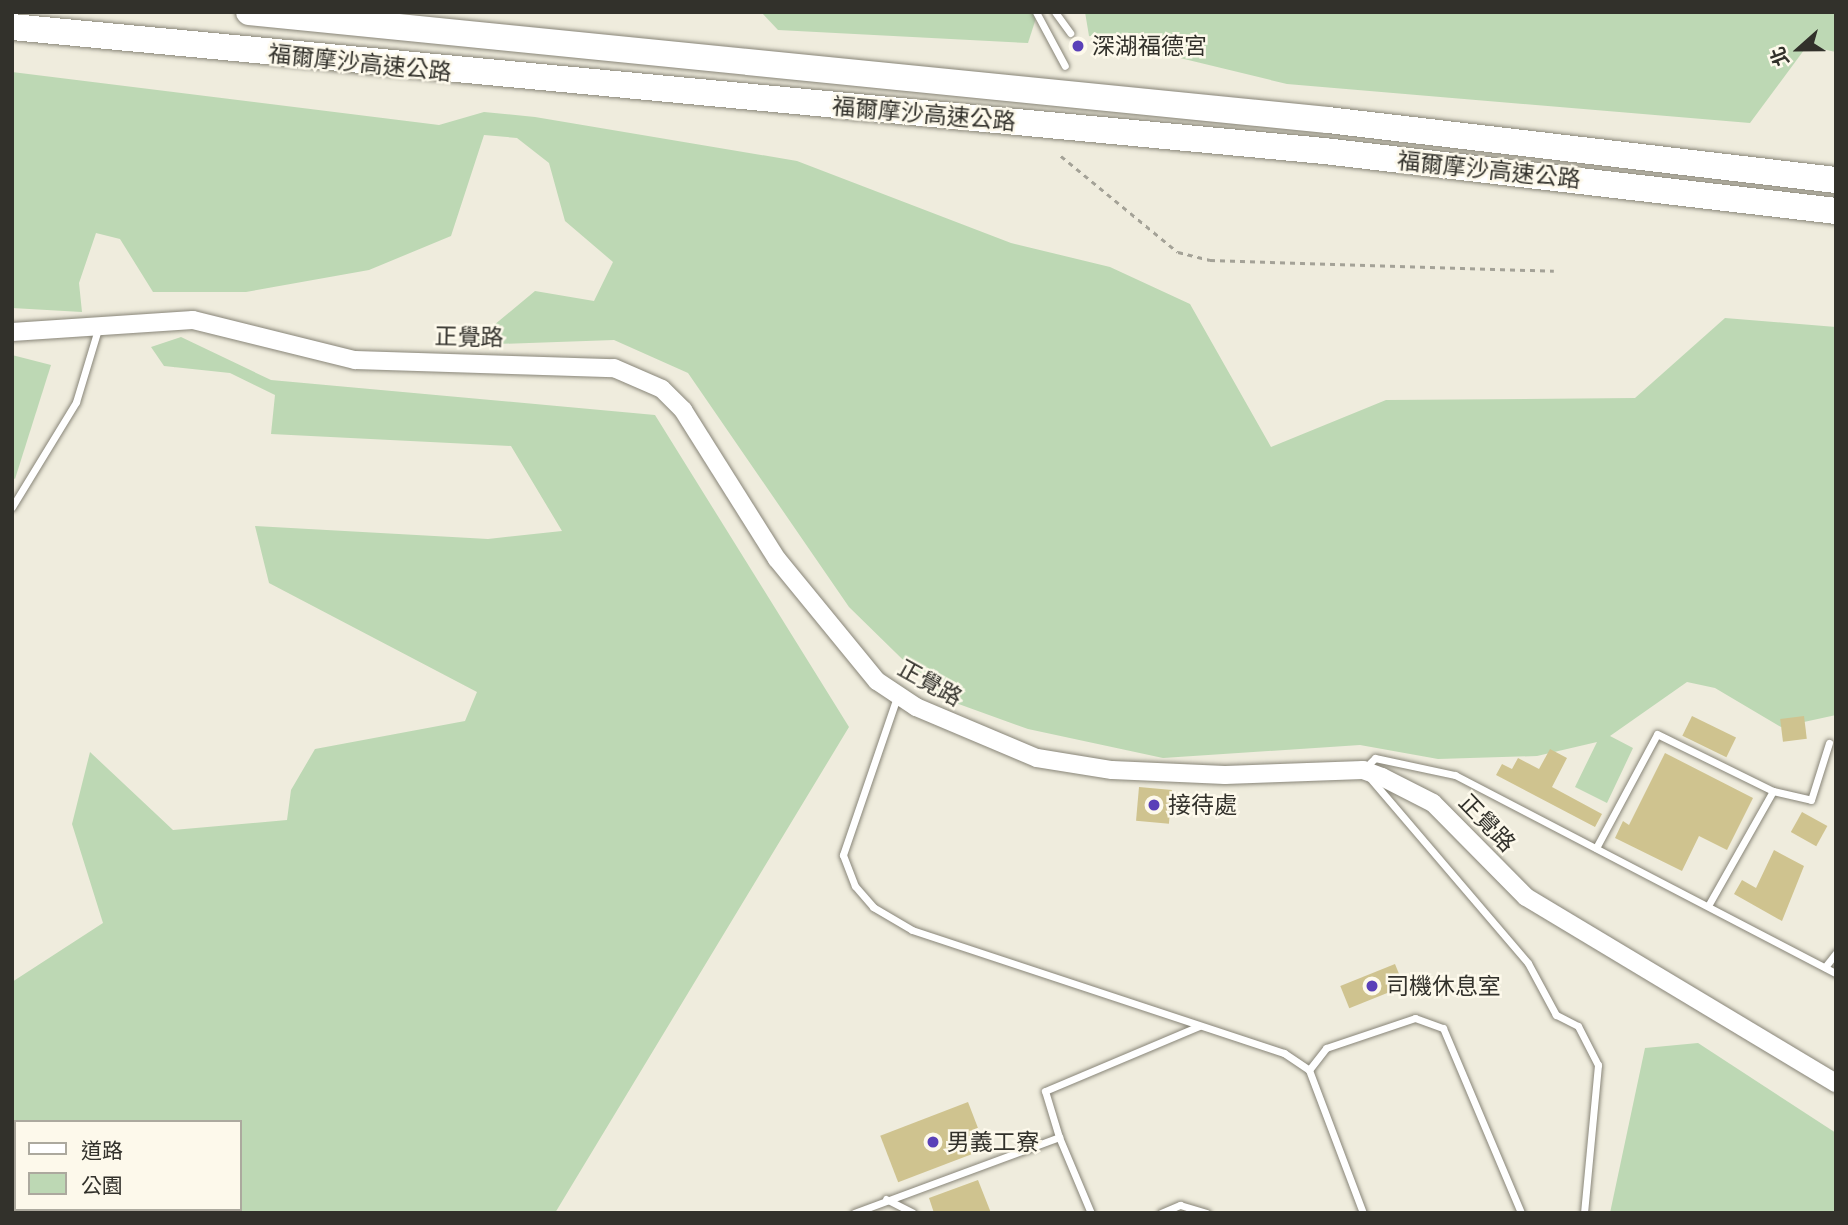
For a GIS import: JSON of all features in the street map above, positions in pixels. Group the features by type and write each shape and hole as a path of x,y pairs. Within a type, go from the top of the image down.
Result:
{"highway":[{"name":"福爾摩沙高速公路","path":"249,12 1328,120 1836,180"},
{"name":"福爾摩沙高速公路","path":"12,27 1324,151 1836,211"}],"street":[{"name":"正覺路","path":"12,332 98,329 193,320 355,360 614,368 662,389 684,410 777,558 844,645 897,696 1037,758 1112,770 1225,775 1363,770 1433,803 1526,897 1836,1083"}],"lane":[{"path":"1036,12 1065,66"},
{"path":"1055,12 1070,33"},
{"path":"12,506 76,402 98,329"},
{"path":"897,696 843,855 855,886 873,907 912,930 1284,1054 1309,1070 1363,1213"},
{"path":"1596,848 1657,734 1773,791 1811,800 1829,743"},
{"path":"1584,1213 1598,1065 1578,1026 1556,1015 1528,963 1363,770 1375,758 1455,775 1836,973"},
{"path":"1709,906 1773,791"},
{"path":"1825,967 1836,953"},
{"path":"1309,1070 1326,1048 1415,1018 1443,1028 1521,1213"},
{"path":"1091,1213 1059,1137 1045,1091 1200,1026"},
{"path":"854,1213 1059,1137"},
{"path":"886,1199 913,1213"},
{"path":"1161,1213 1180,1205 1207,1213"}],"path":[{"path":"1061,156 1178,252 1209,260 1554,271"}],"green space":[{"path":"761,12 1038,12 1028,43 778,30"},
{"path":"1085,12 1836,12 1836,52 1807,46 1750,123 1287,84 1089,36"},
{"path":"12,72 439,125 484,112 535,117 797,161 1011,243 1110,267 1190,304 1271,447 1386,400 1635,398 1725,318 1836,327 1836,715 1781,727 1715,688 1687,682 1610,736 1633,748 1607,803 1575,787 1597,742 1537,756 1438,759 1360,745 1163,758 1028,729 942,698 849,607 688,373 614,340 470,345 535,291 594,301 613,262 565,221 549,163 517,138 484,135 451,236 369,270 246,292 153,292 120,239 96,233 79,283 82,312 12,308"},
{"path":"181,337 271,380 655,415 849,727 555,1213 12,1213 12,982 103,923 72,824 90,752 173,830 287,820 291,790 315,749 465,721 477,692 269,583 255,526 488,539 562,531 511,446 271,434 275,395 230,373 164,366 151,347"},
{"path":"12,355 51,365 15,479 12,477"},
{"path":"1698,1043 1836,1133 1836,1213 1610,1213 1645,1048"}],"building":[{"path":"1692,716 1736,737 1726,757 1682,736"},
{"path":"1804,716 1807,739 1783,742 1780,719"},
{"path":"1550,749 1567,758 1552,787 1602,814 1595,827 1496,775 1502,764 1512,769 1518,758 1539,769"},
{"path":"1665,753 1753,798 1727,850 1699,836 1682,871 1615,838 1623,821 1629,825"},
{"name":"接待處","path":"1139,787 1172,790 1169,824 1136,821"},
{"path":"1802,812 1827,826 1816,846 1791,832"},
{"path":"1774,850 1804,866 1782,921 1734,894 1742,880 1756,888"},
{"name":"司機休息室","path":"1395,964 1404,986 1349,1008 1340,986"},
{"name":"男義工寮","path":"968,1102 986,1149 898,1182 880,1136"},
{"path":"978,1180 991,1213 934,1213 929,1198"}],"place":[{"name":"深湖福德宮","path":"1078,46"},
{"name":"接待處","path":"1154,805"},
{"name":"司機休息室","path":"1372,986"},
{"name":"男義工寮","path":"933,1142"}]}
